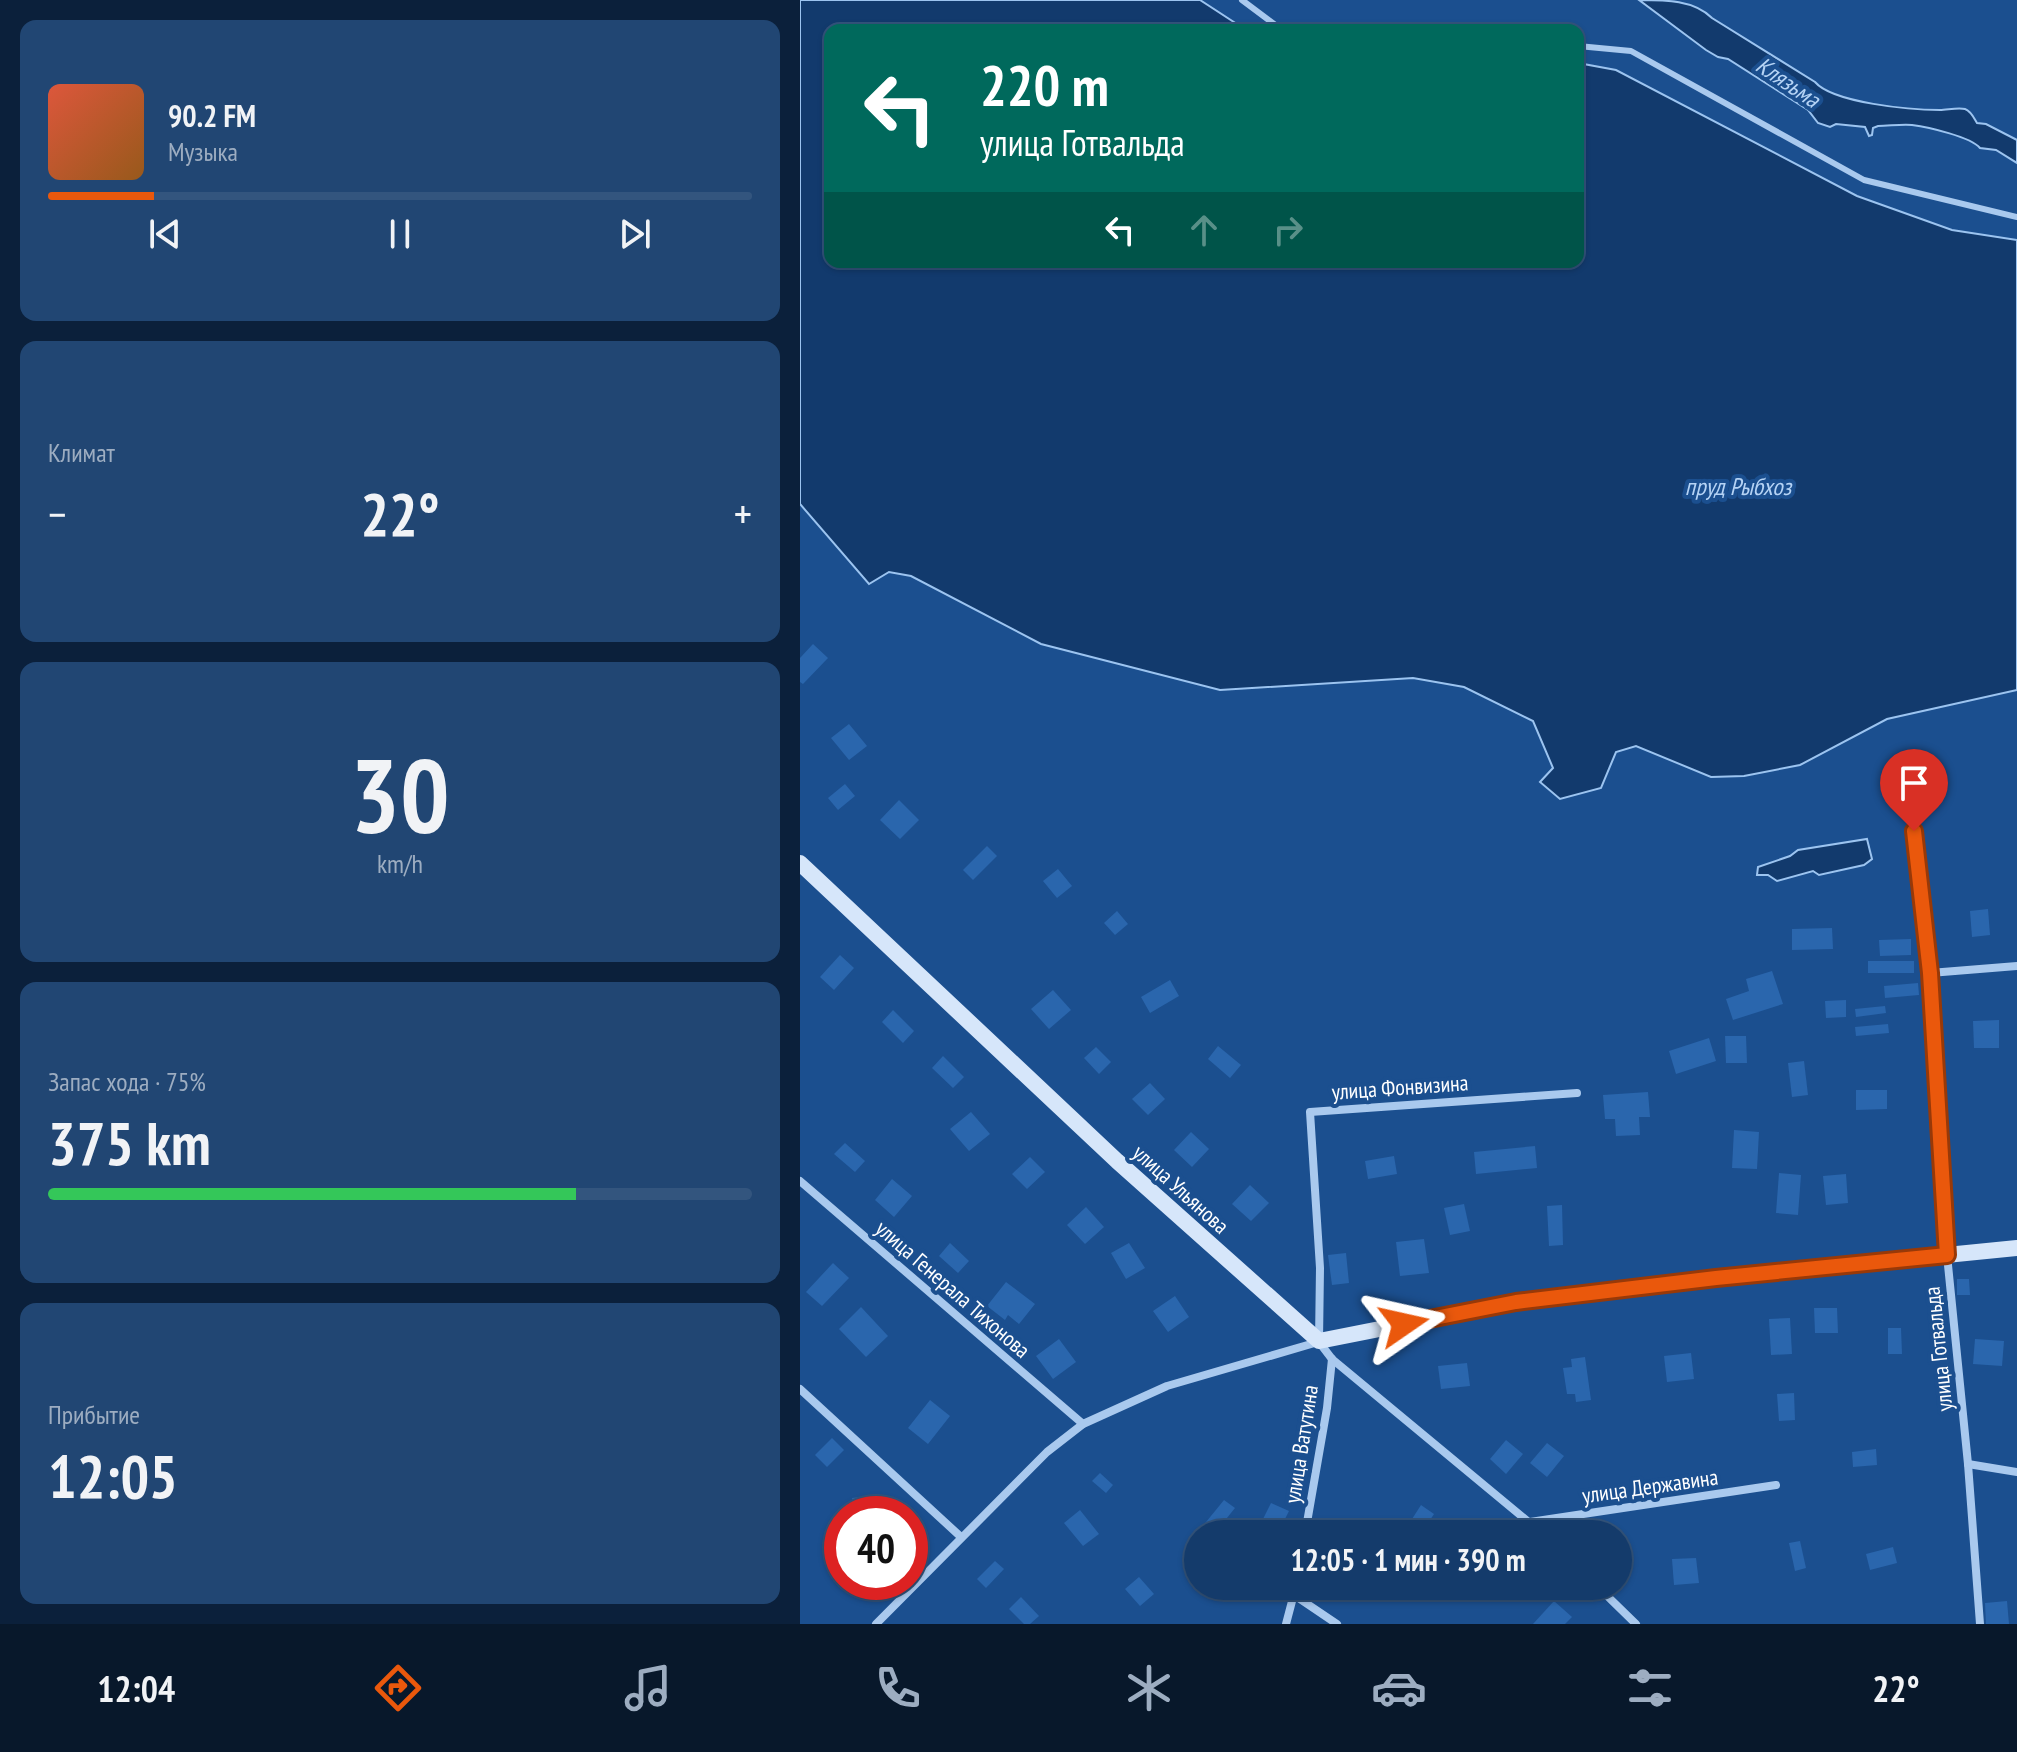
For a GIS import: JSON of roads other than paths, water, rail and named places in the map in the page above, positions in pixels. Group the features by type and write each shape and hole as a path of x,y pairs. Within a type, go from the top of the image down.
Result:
{"street":[{"name":"улица Готвальда","path":"1914,831 1930,973 1947,1255 1980,1624"},
{"name":"улица Ульянова","path":"800,863 1117,1161 1319,1341 1332,1359 1528,1520"},
{"path":"1930,973 2017,966"},
{"name":"улица Фонвизина","path":"1319,1341 1320,1268 1310,1112 1577,1093"},
{"name":"улица Генерала Тихонова","path":"800,1181 1083,1424"},
{"path":"876,1624 1047,1452 1083,1424 1167,1386 1319,1341 1516,1302 1716,1278 2017,1248"},
{"name":"улица Ватутина","path":"1307,1520 1327,1408 1332,1359"},
{"path":"800,1389 961,1537"},
{"path":"1968,1464 2017,1472"},
{"name":"улица Державина","path":"1543,1520 1776,1485"},
{"path":"1286,1624 1293,1600"},
{"path":"1306,1600 1337,1624"},
{"path":"1611,1600 1636,1624"}],"lane":[{"path":"1242,0 1274,24"},
{"path":"1584,47 1631,51 1864,180 2017,217"}],"water":[{"name":"пруд Рыбхоз","path":"800,0 1200,0 1237,24 824,24 824,268 1584,268 1584,64 1616,70 1857,196 1952,230 2017,240 2017,690 1887,719 1800,765 1744,776 1711,777 1636,746 1616,752 1601,788 1560,799 1540,782 1553,768 1533,721 1464,687 1413,678 1220,690 1041,644 911,576 889,572 869,584 800,504"},
{"name":"Клязьма","path":"1639,0 1669,1 1697,8 1838,95 1892,107 1965,109 1977,123 1986,124 2017,140 2017,163 1996,150 1980,148 1959,136 1928,128 1878,126 1869,136 1865,127 1836,124 1830,127 1818,123 1808,110 1728,59 1706,50"},
{"path":"1867,839 1872,859 1864,865 1819,875 1813,871 1777,881 1768,875 1757,875 1758,867 1798,850"}]}
